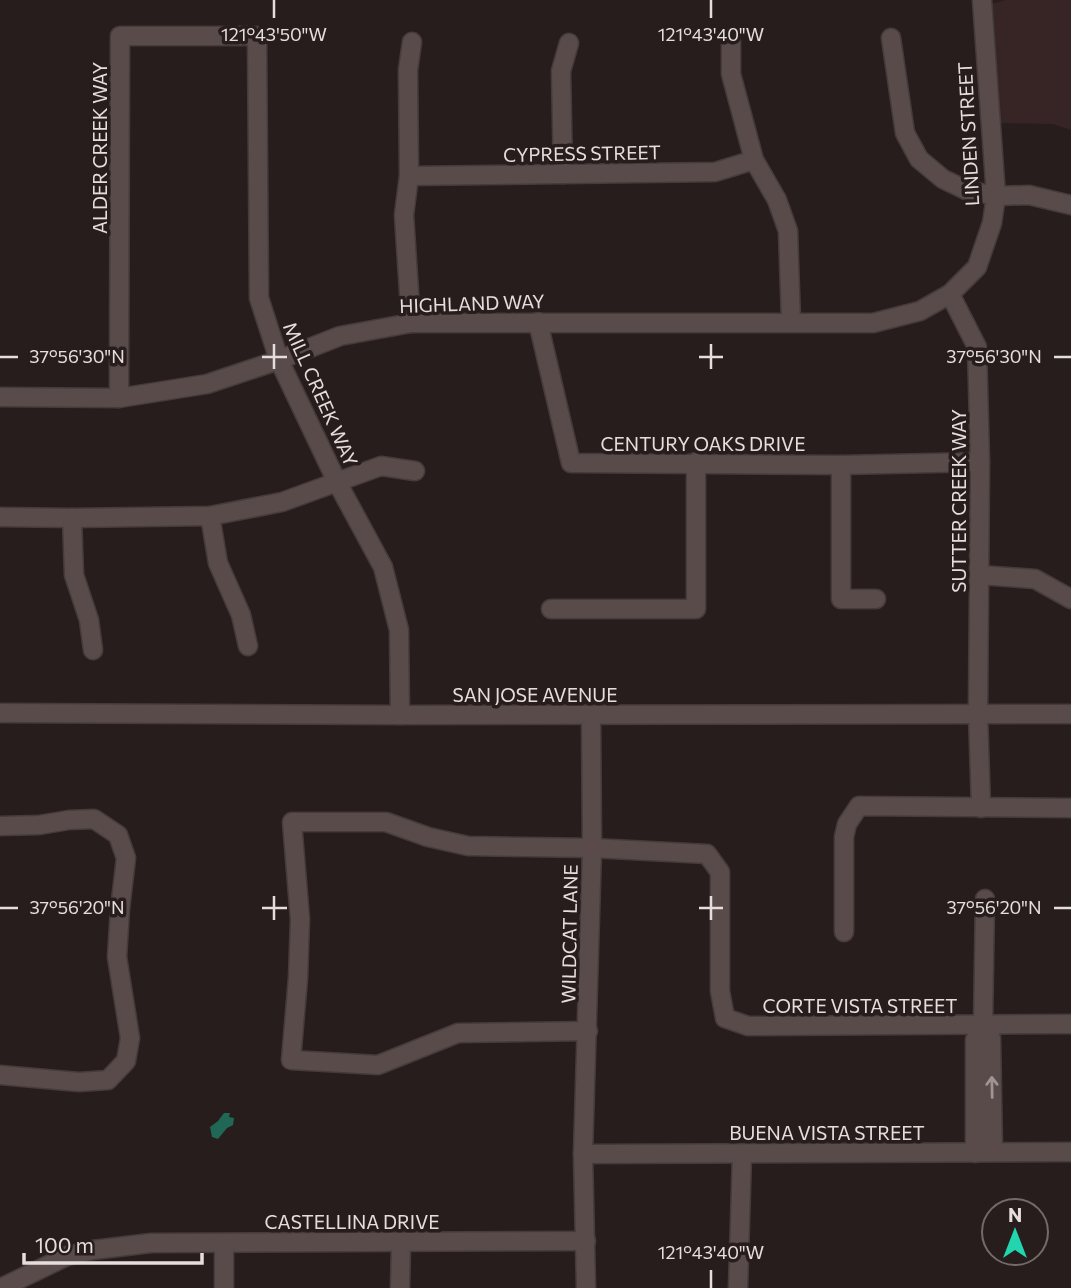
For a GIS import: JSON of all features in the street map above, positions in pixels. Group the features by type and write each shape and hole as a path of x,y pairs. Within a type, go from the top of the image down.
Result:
{"street":[{"name":"LINDEN STREET","path":"950,295 977,267 992,223 996,196 982,0"},
{"name":"ALDER CREEK WAY","path":"119,398 120,36 257,36"},
{"name":"MILL CREEK WAY","path":"257,36 259,298 279,360 337,482 383,566 399,630 400,715"},
{"path":"891,38 905,133 919,159 943,179 966,190 996,196 1030,195 1071,205"},
{"path":"411,323 404,215 409,176 408,70 412,42"},
{"path":"731,42 731,74 754,160 777,200 788,231 791,321"},
{"path":"563,174 561,71 569,43"},
{"name":"CYPRESS STREET","path":"409,176 715,172 754,160"},
{"name":"HIGHLAND WAY","path":"0,397 119,398 207,384 279,360 340,335 411,323 873,323 920,310 950,295"},
{"name":"SUTTER CREEK WAY","path":"950,295 977,347 980,462 978,714 981,808"},
{"name":"CENTURY OAKS DRIVE","path":"538,322 571,463 841,465 980,462"},
{"path":"551,609 696,609 696,462"},
{"path":"841,465 841,599 876,599"},
{"path":"0,517 210,516 282,502 381,466 415,471"},
{"path":"210,516 218,563 241,615 248,646"},
{"path":"72,518 74,575 89,620 93,650"},
{"path":"980,575 1035,579 1071,599"},
{"name":"SAN JOSE AVENUE","path":"0,713 1071,714"},
{"name":"WILDCAT LANE","path":"586,1288 583,1154 592,848 591,715"},
{"path":"844,932 844,837 847,824 859,806 1071,808"},
{"path":"0,826 94,819 118,835 126,858 117,957 130,1038 126,1061 108,1080 79,1082 0,1074"},
{"path":"588,1031 458,1033 378,1065 291,1060 300,919 292,822 386,822 428,837 468,846 592,848"},
{"name":"CORTE VISTA STREET","path":"592,848 707,854 720,872 720,991 724,1018 748,1026 1071,1024"},
{"path":"984,1152 991,1038 983,1025 985,899"},
{"name":"BUENA VISTA STREET","path":"583,1154 1071,1152"},
{"path":"738,1288 742,1154"},
{"name":"CASTELLINA DRIVE","path":"1,1288 29,1281 67,1256 151,1243 586,1241"},
{"path":"224,1243 224,1288"},
{"path":"400,1288 401,1243"}],"shaded area":[{"path":"1005,0 1071,0 1071,130 1053,124 999,123 991,4"},
{"path":"224,1113 230,1113 229,1117 234,1118 233,1125 218,1139 212,1137 210,1127"}]}
